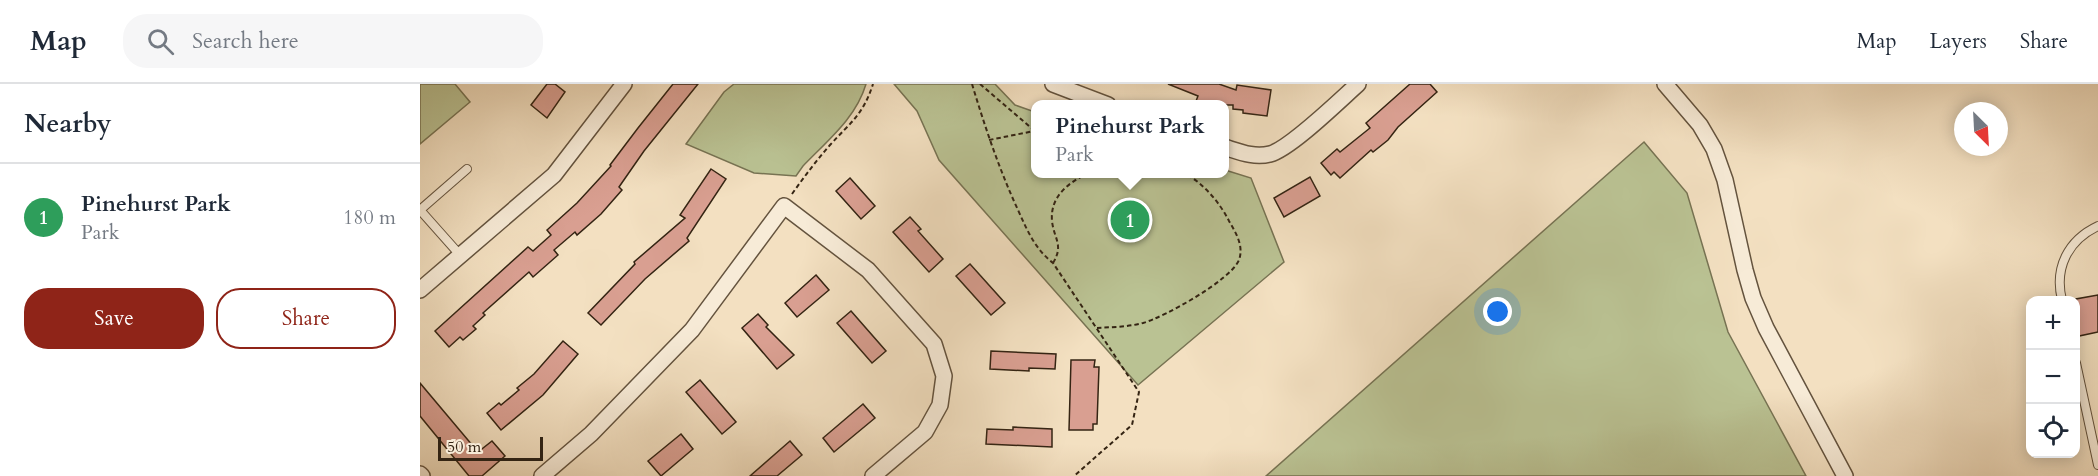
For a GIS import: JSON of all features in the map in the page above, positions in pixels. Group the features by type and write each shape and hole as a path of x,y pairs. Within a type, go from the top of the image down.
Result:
{"street":[{"path":"420,290 554,175 624,84"},
{"path":"1053,84 1095,100"},
{"path":"1229,149 1248,155 1271,154 1292,141 1358,84"},
{"path":"1665,84 1700,125 1714,148 1725,180 1744,270 1753,298 1766,328 1845,476"},
{"path":"542,476 591,434 692,330 784,206 868,270 934,344 944,376 940,405 925,432 873,476"}],"lane":[{"path":"460,255 420,210 467,169"},
{"path":"2061,296 2058,278 2065,258 2083,233 2098,226"},
{"path":"2080,382 2098,465"}],"path":[{"path":"784,206 810,168 858,117 867,104 873,84"},
{"path":"972,84 1007,186 1031,238 1043,255 1053,263 1139,392 1132,425 1074,476"},
{"path":"980,84 1031,129"},
{"path":"990,140 1031,133"},
{"path":"1053,263 1059,250 1052,221 1056,200 1067,184 1078,178"},
{"path":"1097,328 1133,326 1163,315 1186,303 1234,268 1239,260 1238,237 1226,215 1193,178"}],"green space":[{"path":"420,84 455,84 470,102 420,144"},
{"path":"734,84 866,84 848,118 796,176 754,173 686,144 724,92"},
{"path":"894,84 995,84 1015,105 1031,111 1031,178 1229,178 1229,171 1251,178 1284,262 1138,385 939,160 917,111"},
{"path":"1644,142 1687,193 1728,332 1806,476 1266,476"}],"building":[{"path":"547,84 555,84 565,92 547,118 531,105"},
{"path":"673,84 698,84 644,151 619,187 622,190 601,214 577,235 575,232 554,250 558,255 533,277 529,272 483,313 485,315 473,326 476,329 463,340 460,337 449,347 435,331 528,247 533,251 551,235 547,230 577,203 611,166"},
{"path":"1168,84 1219,84 1236,90 1237,85 1271,90 1267,116 1243,113 1243,110 1233,109 1233,105 1229,105 1229,100 1196,100 1198,96"},
{"path":"1410,84 1430,84 1437,92 1398,127 1388,140 1373,152 1371,150 1340,178 1334,172 1331,175 1321,163 1337,149 1340,152 1370,128 1366,123"},
{"path":"711,169 726,179 687,238 689,241 645,279 601,325 588,313 635,264 634,262 685,218 680,215"},
{"path":"1310,177 1320,196 1284,217 1274,198"},
{"path":"850,178 875,206 861,219 836,191"},
{"path":"910,217 921,229 918,231 943,259 929,272 893,232"},
{"path":"970,264 1005,303 991,315 956,276"},
{"path":"816,275 829,290 797,317 785,303"},
{"path":"2098,295 2098,332 2080,336 2080,298"},
{"path":"851,311 886,351 872,363 837,323"},
{"path":"758,314 768,325 766,327 794,355 777,369 742,328"},
{"path":"563,341 578,354 543,395 501,430 487,413 519,390 517,388 534,374"},
{"path":"991,351 1056,354 1055,369 1029,368 1029,371 990,369"},
{"path":"1071,360 1095,360 1094,367 1099,367 1097,424 1093,424 1093,430 1069,430"},
{"path":"700,380 736,422 722,434 686,392"},
{"path":"420,383 478,452 492,441 505,456 482,476 469,476 420,416"},
{"path":"863,404 875,418 834,452 823,438"},
{"path":"1013,427 1052,429 1052,447 986,444 987,429 1013,430"},
{"path":"681,434 693,449 661,476 648,461"},
{"path":"790,441 802,455 777,476 750,476"}],"place":[{"name":"Pinehurst Park","path":"1130,220"}]}
